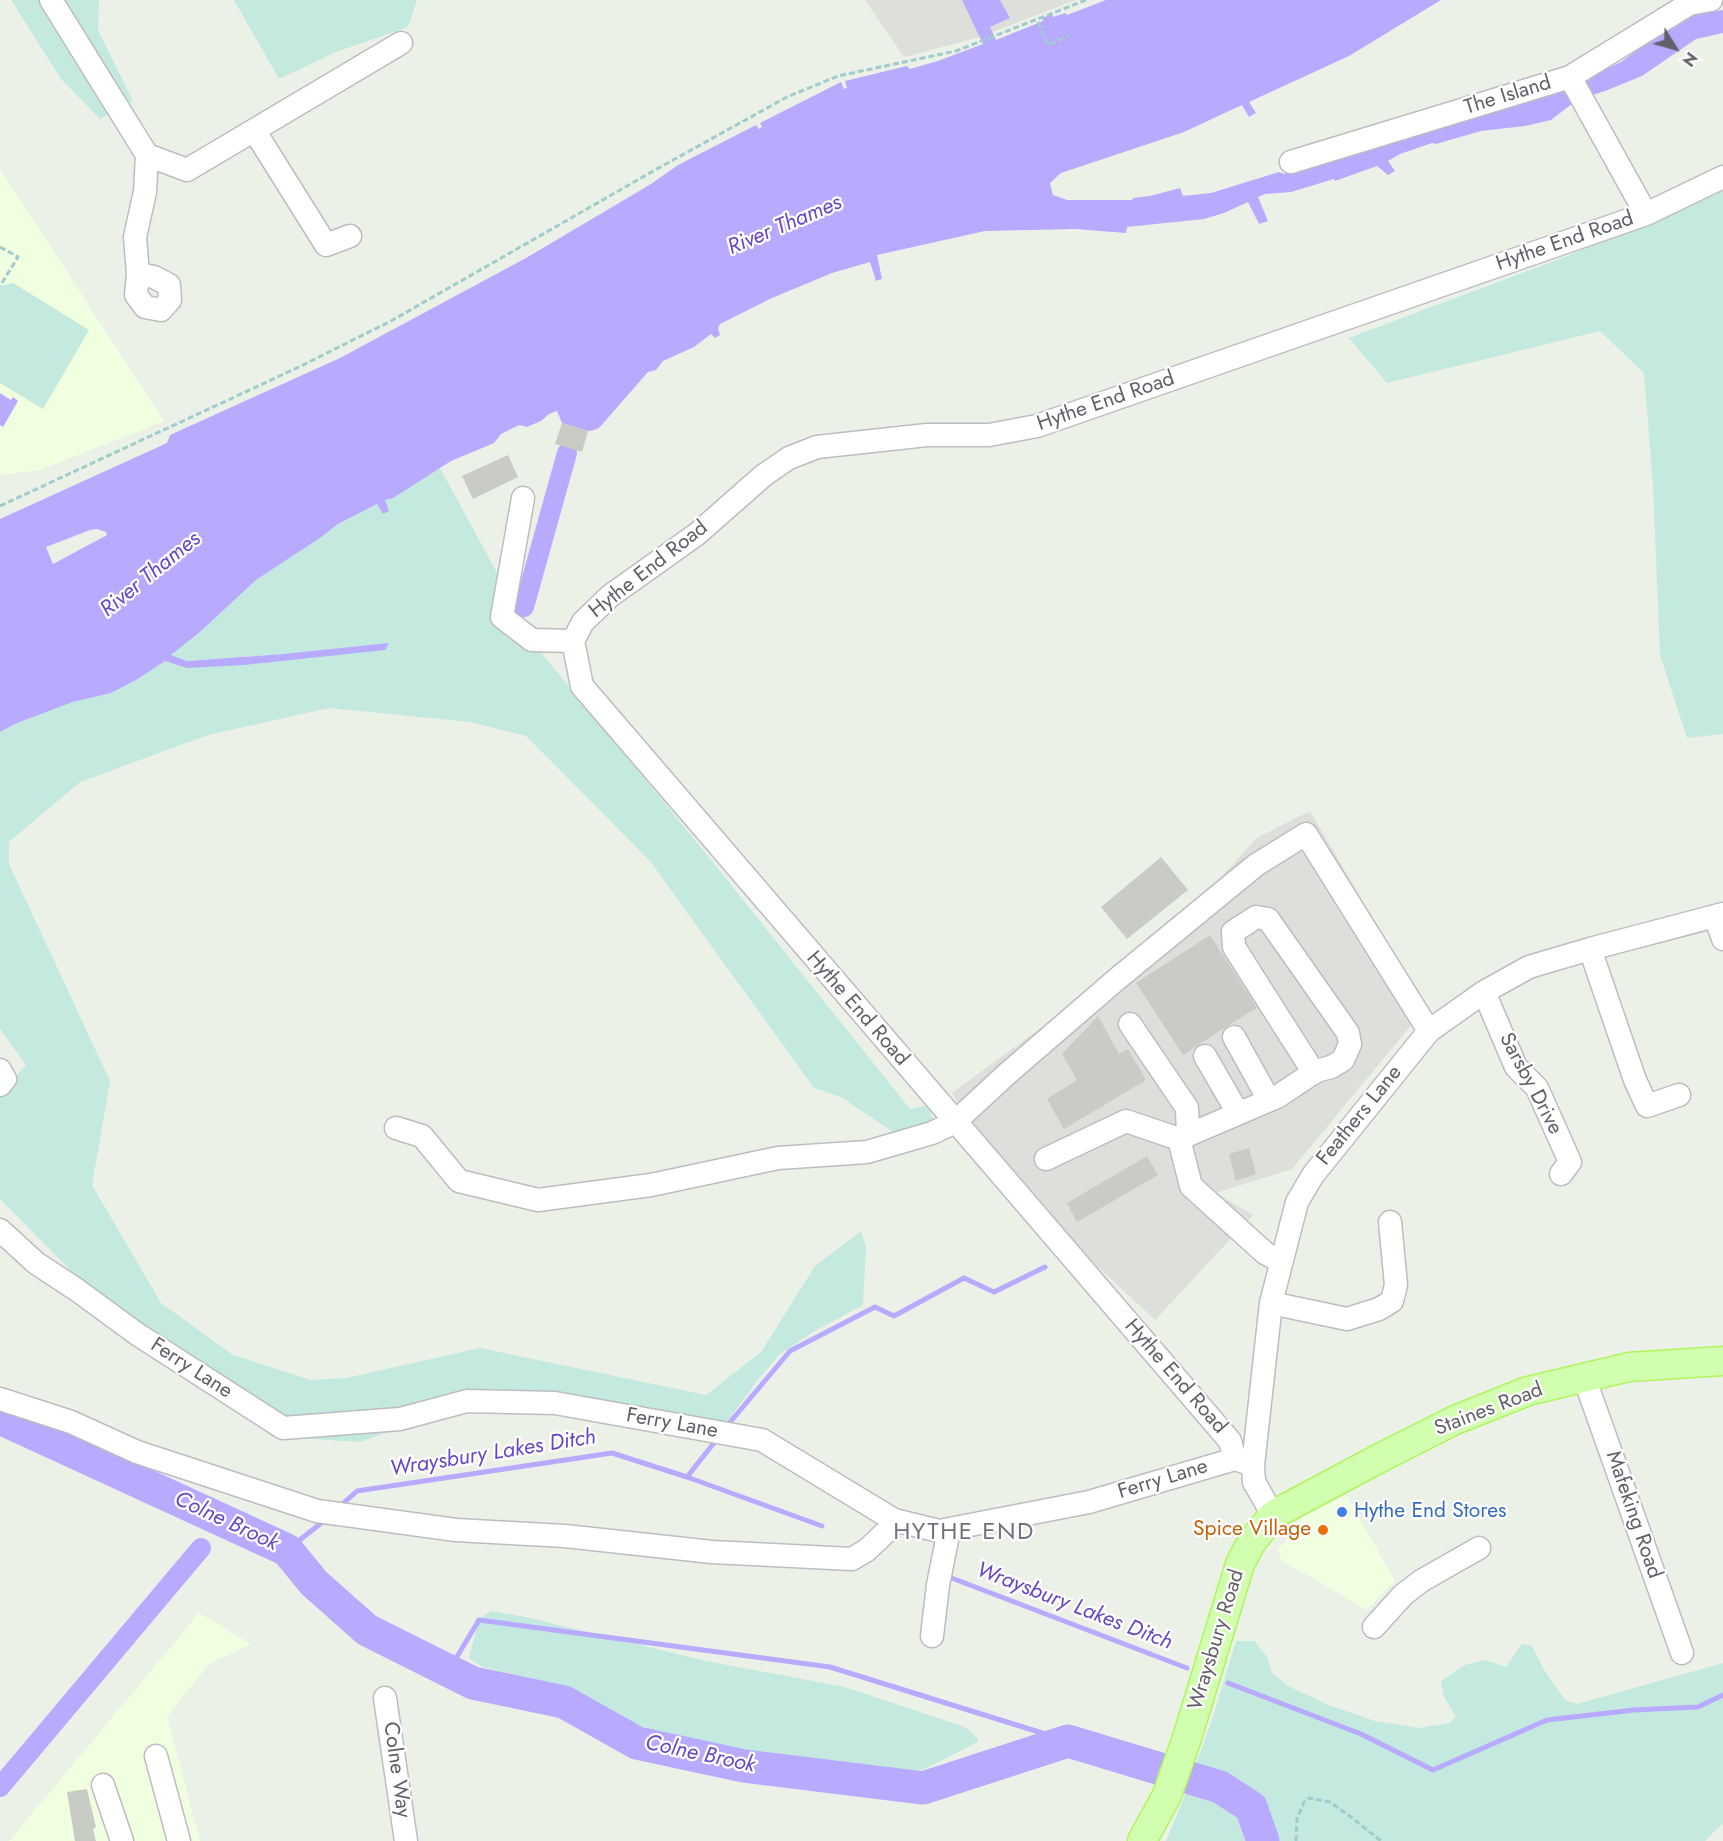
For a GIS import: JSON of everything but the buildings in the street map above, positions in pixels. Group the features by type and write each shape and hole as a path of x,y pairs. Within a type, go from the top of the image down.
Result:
{"main road":[{"name":"Staines Road","path":"1273,1515 1455,1420 1528,1392 1629,1367 1723,1361"},
{"name":"Wraysbury Road","path":"1142,1841 1167,1795 1187,1738 1240,1564 1251,1543 1273,1515"}],"street":[{"path":"51,0 147,155 145,192 135,237 138,274"},
{"name":"The Island","path":"1290,162 1570,77 1689,4 1711,0"},
{"path":"147,155 187,170 401,43"},
{"name":"Hythe End Road","path":"1570,77 1646,214"},
{"path":"254,130 326,244 350,236"},
{"name":"Hythe End Road","path":"1244,1462 1230,1441 582,686 573,640 583,622 610,596 696,534 764,475 789,458 817,447 927,435 989,435 1038,426 1646,214 1723,177"},
{"path":"523,498 502,617 532,640 573,640"},
{"path":"396,1128 422,1136 459,1181 538,1200 651,1185 778,1158 867,1152 932,1133 955,1122 1116,979 1256,865 1306,834 1429,1031"},
{"path":"1719,915 1723,939"},
{"name":"Feathers Lane","path":"1273,1515 1244,1462 1271,1303 1297,1202 1313,1175 1429,1031 1484,992 1529,967 1719,915"},
{"path":"1046,1159 1126,1121 1183,1137 1269,1100 1314,1073 1332,1067 1343,1060 1350,1044 1348,1033 1268,919 1256,917 1233,932 1233,947 1314,1073"},
{"path":"1590,949 1635,1080 1647,1106 1679,1095"},
{"name":"Sarsby Drive","path":"1484,992 1516,1067 1537,1088 1570,1162 1561,1174"},
{"path":"1130,1024 1187,1108 1183,1137 1191,1186 1265,1253 1281,1262"},
{"path":"1234,1036 1269,1100"},
{"path":"1205,1056 1238,1113"},
{"path":"0,1070 5,1079 0,1085"},
{"path":"1271,1303 1347,1319 1379,1309 1392,1300 1396,1285 1390,1222"},
{"name":"Ferry Lane","path":"0,1230 36,1263 137,1334 283,1428 400,1419 467,1401 555,1403 762,1440 894,1520 939,1531 1089,1502 1244,1462"},
{"name":"Mafeking Road","path":"1584,1377 1682,1653"},
{"path":"0,1398 71,1422 137,1452 317,1511 456,1530 565,1536 712,1552 852,1559 867,1550 888,1530 894,1520"},
{"path":"932,1636 938,1585 949,1530"},
{"path":"1374,1626 1412,1588 1479,1548"},
{"name":"Colne Way","path":"386,1698 406,1841"},
{"path":"156,1756 179,1841"},
{"path":"104,1785 122,1841"}],"path":[{"path":"0,506 298,367 391,321 787,97 838,76 956,51 1086,0"},
{"path":"1038,22 1048,45 1068,36"},
{"path":"0,247 18,257 0,286"},
{"path":"1296,1841 1297,1820 1304,1802 1309,1798 1330,1802 1381,1841"}],"shaded area":[{"path":"11,0 99,0 98,30 133,101 100,119 61,79"},
{"path":"234,0 417,0 408,27 336,52 279,79"},
{"path":"865,0 1076,0 980,37 904,57"},
{"path":"0,169 164,421 40,470 0,475"},
{"path":"1723,186 1723,734 1687,738 1660,655 1653,486 1644,373 1600,331 1387,383 1349,338 1570,255"},
{"path":"13,283 89,330 43,409 0,383 0,286"},
{"path":"440,468 539,650 712,861 910,1109 928,1105 934,1122 895,1133 841,1097 814,1088 650,861 526,736 470,722 329,708 208,735 80,782 9,842 9,864 110,1081 92,1185 161,1303 233,1355 311,1380 346,1378 480,1348 706,1395 761,1352 815,1266 861,1231 866,1247 863,1305 813,1332 780,1354 719,1433 571,1408 467,1404 360,1442 312,1439 273,1417 96,1296 0,1199 0,1094 26,1065 0,1029 0,732 17,723 73,702 111,693 165,661 187,668 284,654 187,661 171,655 200,632 256,580 338,524 377,504 383,514 389,511 385,500"},
{"path":"1310,811 1419,997 1423,1011 1292,1169 1216,1193 1253,1215 1155,1320 1083,1253 974,1129 952,1093 1057,1016 1198,902 1257,838"},
{"path":"1347,1496 1395,1581 1367,1610 1281,1560 1278,1550 1308,1511"},
{"path":"491,1611 526,1617 706,1661 845,1687 962,1726 978,1739 970,1746 918,1772 879,1781 861,1780 698,1750 529,1678 483,1667 469,1658 479,1619"},
{"path":"199,1613 251,1644 209,1664 167,1717 200,1841 9,1841"},
{"path":"1236,1641 1254,1641 1267,1657 1272,1673 1288,1686 1331,1706 1375,1721 1419,1728 1449,1723 1456,1717 1444,1697 1441,1681 1465,1665 1484,1660 1506,1667 1522,1644 1532,1646 1543,1668 1565,1700 1577,1704 1723,1663 1723,1823 1705,1841 1166,1841 1214,1714"}],"water":[{"name":"River Thames","path":"962,0 1000,0 1010,18 990,27 996,40 1043,21 1042,18 1052,14 1053,17 1065,13 1067,15 1106,0 1441,0 1349,56 1249,102 1256,113 1249,117 1242,105 1184,132 1061,173 1050,183 1053,195 1067,200 1132,200 1180,188 1183,196 1211,193 1279,172 1284,174 1310,161 1503,104 1545,97 1621,62 1672,24 1689,16 1723,10 1723,33 1696,39 1642,76 1577,100 1551,120 1525,126 1481,131 1436,144 1432,143 1400,154 1388,161 1395,171 1388,175 1377,166 1335,181 1334,179 1291,192 1265,194 1258,197 1268,221 1259,224 1248,202 1204,219 1127,227 1126,233 1075,229 985,231 877,255 882,279 876,281 870,262 832,273 772,298 720,324 718,328 720,335 715,338 711,334 694,347 663,361 656,370 648,372 599,428 588,431 562,423 557,411 527,427 519,425 501,434 494,443 451,461 393,498 385,500 389,511 383,514 377,504 338,524 256,580 200,632 171,655 187,661 389,643 385,650 244,665 187,668 165,661 111,693 73,702 17,723 0,732 0,519 167,443 170,435 340,358 526,258 651,184 678,165 756,125 759,129 762,127 760,123 841,82 844,89 847,88 845,81 907,66 910,69 983,44","holes":["97,529 106,532 107,535 53,564 46,547 90,530"]},
{"path":"0,393 11,400 13,397 18,401 3,427 0,425"}],"waterway":[{"path":"524,607 567,453"},
{"path":"726,1427 790,1351 875,1307 894,1316 964,1278 994,1292 1045,1267"},
{"name":"Colne Brook","path":"0,1418 287,1550 314,1583 367,1630 473,1683 564,1702 637,1743 744,1766 923,1788 1068,1741 1220,1787 1251,1807 1263,1841"},
{"path":"687,1477 717,1439"},
{"name":"Wraysbury Lakes Ditch","path":"338,1508 357,1491 612,1453 687,1477 822,1526"},
{"name":"Wraysbury Lakes Ditch","path":"287,1550 325,1520"},
{"path":"0,1787 201,1548"},
{"name":"Wraysbury Lakes Ditch","path":"949,1577 1187,1668"},
{"path":"449,1670 479,1620 830,1667 1068,1741"},
{"name":"Wraysbury Lakes Ditch","path":"1228,1683 1361,1734 1433,1770 1547,1720 1634,1710 1698,1707 1723,1695"}],"place":[{"name":"Hythe End Stores","path":"1342,1512"},
{"name":"Spice Village","path":"1323,1530"}],"district":[{"name":"HYTHE END","path":"964,1533"}]}
